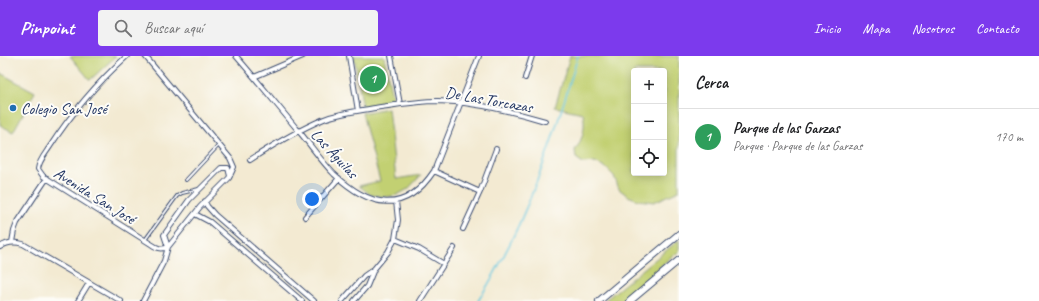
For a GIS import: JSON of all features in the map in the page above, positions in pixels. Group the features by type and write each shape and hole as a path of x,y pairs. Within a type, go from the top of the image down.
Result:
{"main road":[{"path":"599,301 679,234"},
{"path":"630,301 679,260"}],"street":[{"name":"Avenida San José","path":"127,56 110,71 61,129 38,168 40,174 145,240 158,248 168,248"},
{"path":"143,301 164,261 168,248 205,201 230,176 234,167 232,160 220,145 145,56"},
{"name":"Las Águilas","path":"236,56 334,173 356,192 380,202 396,201 416,192 425,184 434,172 479,56"},
{"path":"254,77 303,56"},
{"path":"349,56 358,111"},
{"path":"391,56 400,104"},
{"path":"525,78 532,56"},
{"name":"De Las Torcazas","path":"250,160 299,131 324,120 341,114 400,104 438,101 461,103 513,112 545,121"},
{"path":"463,229 480,192 496,149"},
{"path":"168,248 164,235 189,200 221,168 228,168 230,176"},
{"path":"434,172 480,192"},
{"path":"12,242 14,231 18,223 47,178"},
{"path":"305,218 339,178"},
{"path":"205,201 207,206 216,215 314,301"},
{"path":"342,301 364,276 374,269 388,252 395,239 398,220 396,201"},
{"path":"194,214 210,222 302,301"},
{"path":"395,239 419,249 444,264"},
{"path":"0,247 6,243 12,242 27,246 121,301"},
{"path":"420,301 454,248"},
{"path":"354,301 367,286 374,269"},
{"path":"78,301 89,282"}],"lane":[{"path":"186,180 220,145"},
{"path":"145,240 177,196 182,193 200,189"}],"green space":[{"path":"70,56 116,56 90,80"},
{"path":"354,56 384,56 393,102 363,108"},
{"path":"570,56 679,56 679,191 654,202 638,200 628,196 619,189 614,176 605,167 595,162 583,163 576,158 575,150 580,142 584,128 583,113 555,107"},
{"name":"Colegio San José","path":"0,73 35,92 13,132 0,125"},
{"path":"388,108 396,179 421,175 408,189 397,195 387,197 371,195 359,186 380,181 362,113"},
{"path":"679,240 679,252 672,256 623,301 604,301"}],"waterway":[{"path":"478,301 510,243 537,182 559,119 578,56"}],"place":[{"name":"Parque de las Garzas","path":"373,79"},
{"name":"Colegio San José","path":"13,108"}]}
